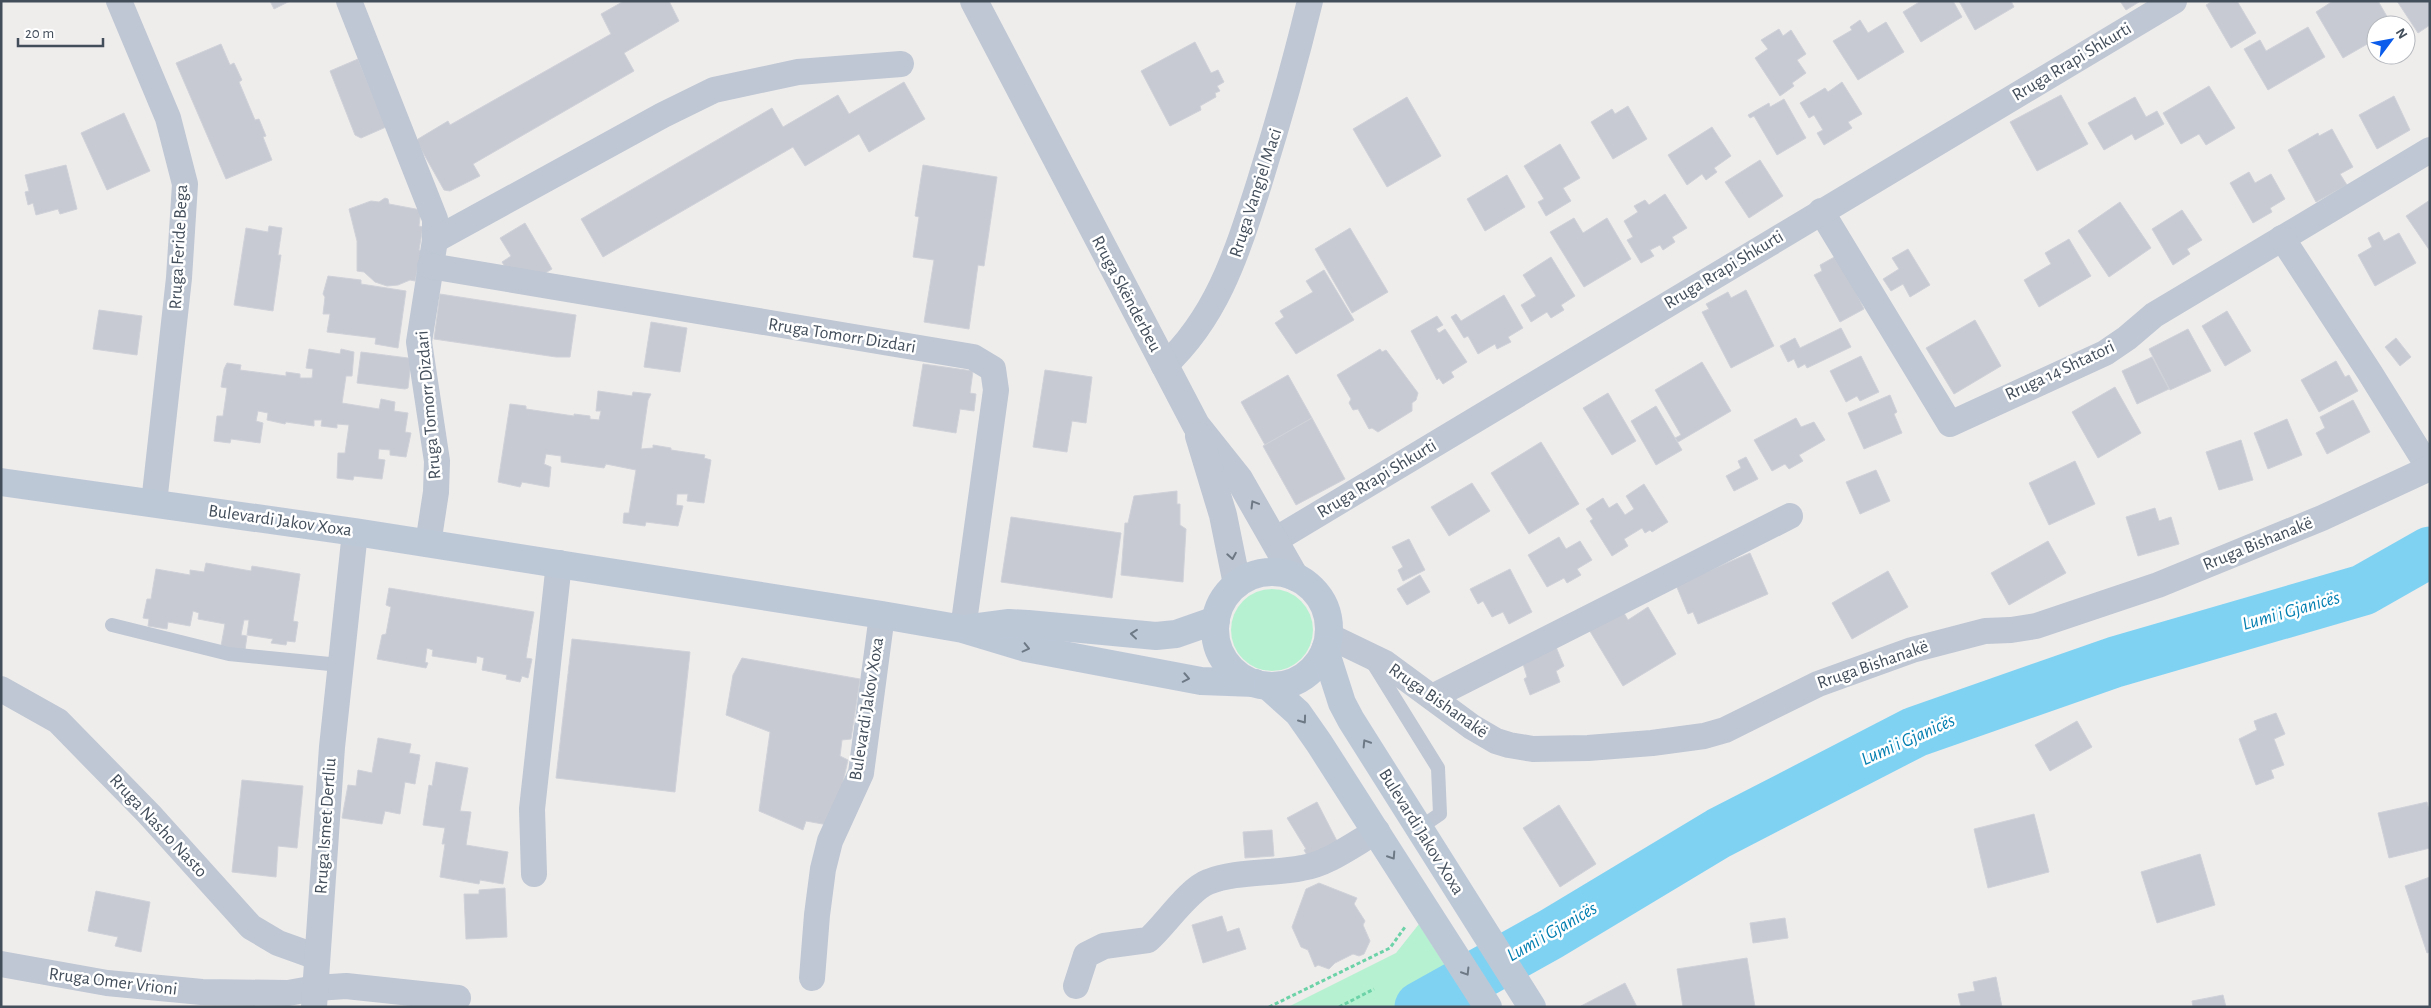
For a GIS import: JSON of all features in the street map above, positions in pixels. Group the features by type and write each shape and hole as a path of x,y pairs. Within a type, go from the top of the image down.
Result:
{"main road":[{"name":"Bulevardi Jakov Xoxa","path":"1,482 354,532 882,614 962,629 1026,648 1201,681 1262,685 1298,713 1377,831 1488,1007"},
{"path":"1277,572 1295,577 1306,583 1322,601 1329,624 1327,643 1318,662 1308,673 1282,685 1262,685 1232,670 1218,647 1216,620 1222,600 1237,584 1258,573 1277,572"},
{"name":"Bulevardi Jakov Xoxa","path":"962,629 1009,623 1156,636 1176,634 1216,620"},
{"name":"Bulevardi Jakov Xoxa","path":"1327,643 1342,703 1418,829 1532,1007"}],"street":[{"name":"Rruga Feride Bega","path":"119,1 168,118 185,184 179,278 154,503"},
{"name":"Rruga Tomorr Dizdari","path":"349,1 432,205 435,219 435,240 420,342 437,461 436,492 428,544"},
{"name":"Rruga Skënderbeu","path":"974,1 1196,425 1231,467 1295,577"},
{"name":"Rruga Vangjel Maci","path":"1164,366 1185,347 1194,334 1231,268 1287,95 1310,1"},
{"name":"Rruga Rrapi Shkurti","path":"1275,540 2174,1"},
{"path":"435,240 663,115 714,90 798,72 901,64"},
{"name":"Rruga 14 Shtatori","path":"1822,211 1950,424 2105,353 2127,338 2154,315 2430,150"},
{"name":"Rruga Bishanakë","path":"1327,643 1367,653 1472,727 1496,741 1533,749 1643,744 1704,736 1725,730 1818,684 1903,654 1985,631 2012,630 2036,626 2158,585 2314,522 2429,468 2370,372 2282,238"},
{"name":"Rruga Tomorr Dizdari","path":"430,266 973,357 993,369 996,390 962,629"},
{"path":"1196,425 1223,515 1237,584"},
{"path":"1432,697 1790,516"},
{"name":"Rruga Ismet Dertliu","path":"315,997 332,748 354,532"},
{"path":"534,874 532,810 559,563"},
{"name":"Bulevardi Jakov Xoxa","path":"812,978 823,869 830,841 861,773 882,614"},
{"name":"Rruga Nasho Nasto","path":"1,689 58,721 149,814 251,927 278,942 317,957"},
{"path":"1076,986 1086,955 1104,946 1148,940 1182,903 1206,882 1224,877 1303,868 1318,863 1377,831"},
{"name":"Rruga Omer Vrioni","path":"1,964 107,983 202,992 288,993 315,997"},
{"path":"315,997 346,986 458,998"}],"lane":[{"path":"112,625 229,654 340,664"},
{"path":"1367,653 1438,768 1440,814 1418,829"}],"path":[{"path":"1269,1007 1390,948 1422,903"},
{"path":"1339,1007 1374,990"}],"green space":[{"path":"1272,589 1288,592 1301,601 1310,614 1313,630 1310,646 1301,659 1288,668 1272,671 1256,668 1243,659 1234,646 1231,630 1234,614 1243,601 1256,592"},
{"path":"1419,924 1471,1007 1288,1007 1396,953"}],"building":[{"path":"270,1 290,1 274,9"},
{"path":"624,1 669,1 679,21 624,53 634,71 473,164 480,176 450,191 444,190 417,142 418,139 448,121 450,125 611,34 601,14"},
{"path":"1921,1 1953,1 1962,17 1921,42 1903,12"},
{"path":"1959,1 2011,1 2014,7 1975,30"},
{"path":"2120,1 2138,1 2139,2 2126,10"},
{"path":"2213,1 2237,1 2256,33 2231,48 2206,5"},
{"path":"2333,1 2378,1 2386,15 2366,15 2366,45 2343,58 2316,12"},
{"path":"2397,1 2430,1 2430,25 2418,33 2416,30 2416,15 2406,15"},
{"path":"1860,20 1868,33 1886,22 1904,52 1858,80 1833,41 1852,30 1850,27"},
{"path":"2308,27 2325,57 2268,90 2244,49 2260,40 2266,51"},
{"path":"1779,29 1783,36 1791,30 1806,54 1797,60 1806,73 1792,83 1794,86 1780,96 1755,58 1768,49 1761,40"},
{"path":"1195,42 1211,73 1218,70 1224,82 1217,86 1220,91 1215,93 1216,97 1200,106 1201,110 1170,126 1141,71"},
{"path":"221,44 230,65 234,63 242,80 239,82 255,120 259,119 266,136 263,137 272,160 226,179 176,63"},
{"path":"358,59 386,127 361,138 355,135 330,71"},
{"path":"904,82 925,119 869,152 859,134 805,166 793,147 603,257 581,219 772,108 783,127 838,95 849,114"},
{"path":"1842,82 1862,114 1848,122 1852,128 1824,145 1817,133 1823,130 1814,115 1809,118 1800,103 1825,88 1828,92"},
{"path":"2209,86 2235,128 2206,145 2199,134 2181,144 2163,113"},
{"path":"2061,95 2088,144 2037,171 2010,122"},
{"path":"2394,96 2410,130 2377,149 2359,115"},
{"path":"1407,97 1441,156 1387,187 1353,129"},
{"path":"2135,97 2146,117 2157,111 2164,124 2135,140 2132,134 2104,150 2088,123"},
{"path":"1784,99 1806,138 1777,155 1754,116 1750,118 1748,115 1769,103 1770,107"},
{"path":"1628,106 1647,139 1613,159 1591,122 1612,109 1615,114"},
{"path":"124,113 150,171 107,190 81,133"},
{"path":"1712,127 1731,156 1714,168 1717,172 1706,180 1702,174 1687,185 1668,155"},
{"path":"2332,129 2353,167 2340,174 2347,185 2316,202 2288,150 2318,133 2319,136"},
{"path":"1560,144 1580,178 1563,188 1571,201 1546,216 1538,202 1544,199 1524,166"},
{"path":"1760,160 1783,196 1749,218 1725,182"},
{"path":"66,165 77,209 60,214 58,209 36,215 33,203 28,205 25,192 29,191 25,175"},
{"path":"923,165 997,177 984,266 978,265 969,329 924,322 934,260 913,257 919,217 915,216"},
{"path":"2249,172 2255,183 2271,174 2285,199 2270,208 2272,212 2253,223 2230,183"},
{"path":"1507,175 1525,207 1485,231 1467,199"},
{"path":"1665,194 1687,228 1672,237 1675,242 1663,250 1660,245 1650,250 1654,256 1641,263 1627,240 1633,237 1624,221 1638,212 1634,206 1645,200 1649,205"},
{"path":"385,198 388,199 389,204 421,210 419,226 423,227 419,250 422,251 415,281 410,280 398,285 387,286 375,282 364,272 357,271 357,241 349,209 371,201 379,202"},
{"path":"2430,200 2430,251 2406,216"},
{"path":"2120,202 2151,248 2109,277 2078,231"},
{"path":"2182,210 2202,240 2187,249 2190,254 2173,265 2152,229"},
{"path":"1574,218 1583,233 1607,218 1631,259 1584,287 1550,232"},
{"path":"525,223 552,269 540,276 506,268 502,262 511,256 500,238"},
{"path":"269,226 282,228 278,255 281,255 273,311 234,305 246,228 268,232"},
{"path":"1350,228 1388,292 1352,313 1315,249"},
{"path":"2379,232 2384,241 2399,233 2416,263 2375,286 2358,255 2372,247 2368,238"},
{"path":"2069,239 2091,276 2039,307 2024,280 2051,264 2045,253"},
{"path":"1908,249 1930,285 1910,297 1903,284 1891,291 1883,279 1899,269 1892,258"},
{"path":"1838,255 1864,309 1840,322 1814,275 1822,271 1820,265"},
{"path":"1551,257 1575,296 1561,305 1564,310 1551,318 1547,312 1531,322 1521,305 1536,296 1523,275"},
{"path":"1324,270 1354,320 1296,354 1275,323 1284,317 1280,311 1313,292 1306,281"},
{"path":"328,276 361,280 361,284 406,291 398,348 375,344 376,338 327,332 330,314 323,314 325,297 323,294"},
{"path":"1746,290 1774,346 1731,368 1702,312 1709,309 1706,304 1728,292 1731,298"},
{"path":"440,294 576,315 570,357 556,357 434,339"},
{"path":"1504,295 1523,328 1508,337 1511,342 1497,349 1495,344 1478,354 1468,336 1464,338 1451,317 1456,314 1461,321"},
{"path":"99,310 142,316 137,355 93,349"},
{"path":"2227,311 2251,351 2225,366 2202,326"},
{"path":"1437,316 1443,325 1436,329 1439,333 1445,329 1467,362 1451,372 1454,377 1443,384 1439,378 1437,380 1411,331"},
{"path":"1975,320 2001,366 1954,394 1926,348"},
{"path":"651,322 687,328 680,372 644,367"},
{"path":"1841,328 1851,347 1807,368 1805,364 1798,368 1794,359 1788,362 1780,346 1795,338 1800,348"},
{"path":"2188,329 2211,371 2170,390 2149,349"},
{"path":"2396,338 2411,357 2400,366 2385,347"},
{"path":"309,349 340,354 341,349 354,352 352,376 346,376 342,403 379,409 381,399 395,402 394,411 408,413 405,432 411,433 406,457 390,455 390,450 379,449 378,459 385,460 382,479 354,476 353,480 337,478 338,453 345,453 349,425 337,424 337,428 321,426 322,420 314,420 314,426 286,422 285,424 267,420 268,413 258,411 256,421 263,423 260,443 231,439 230,443 214,441 217,416 223,416 227,388 221,387 227,363 241,365 240,370 286,376 286,372 300,374 300,378 312,378 313,369 306,368"},
{"path":"1380,349 1382,352 1386,350 1418,393 1416,400 1412,403 1412,411 1378,432 1372,428 1369,429 1358,409 1353,410 1349,403 1351,399 1337,375"},
{"path":"361,352 408,358 411,362 408,388 357,383"},
{"path":"1861,356 1879,392 1860,401 1857,396 1846,402 1830,371"},
{"path":"2152,357 2169,389 2137,404 2122,371"},
{"path":"2336,361 2345,377 2349,375 2358,391 2319,412 2301,380"},
{"path":"1702,362 1731,411 1678,442 1675,438 1681,435 1655,390"},
{"path":"923,364 973,371 970,393 976,394 974,411 960,409 956,433 913,426"},
{"path":"1045,370 1092,377 1086,423 1072,421 1067,452 1033,447"},
{"path":"1288,375 1312,418 1265,445 1241,402"},
{"path":"2115,387 2141,433 2098,458 2072,412"},
{"path":"598,391 632,396 633,392 651,394 648,400 641,449 653,448 653,445 671,448 671,450 705,455 704,458 711,460 704,503 687,501 688,494 677,494 676,505 683,506 678,526 646,522 645,526 623,523 624,513 629,513 636,470 606,464 604,468 561,462 561,456 546,454 544,464 551,467 549,487 522,482 520,487 498,482 510,404 526,406 526,409 574,416 574,414 590,416 590,419 599,420 601,411 596,411"},
{"path":"1608,393 1636,441 1612,455 1583,408"},
{"path":"1890,395 1897,412 1894,414 1902,433 1864,449 1848,413"},
{"path":"2353,400 2370,432 2327,454 2316,433 2325,428 2320,417"},
{"path":"1656,406 1682,450 1656,465 1631,421"},
{"path":"1312,418 1345,479 1296,505 1263,446"},
{"path":"1796,418 1801,427 1814,422 1825,440 1799,455 1803,461 1789,469 1785,464 1772,471 1754,440"},
{"path":"2287,419 2302,455 2268,469 2254,433"},
{"path":"2241,440 2253,480 2219,490 2206,452"},
{"path":"1541,442 1579,504 1529,534 1491,473"},
{"path":"1746,457 1758,479 1734,491 1726,476 1741,468 1738,461"},
{"path":"2075,461 2095,504 2049,525 2029,483"},
{"path":"1876,470 1890,501 1860,514 1846,482"},
{"path":"1472,483 1490,511 1449,536 1431,507"},
{"path":"1644,484 1668,522 1652,532 1650,530 1645,533 1642,528 1624,539 1628,546 1612,556 1590,521 1593,519 1586,509 1603,498 1609,508 1617,503 1625,515 1634,509 1626,496"},
{"path":"1177,491 1177,504 1180,504 1180,525 1186,529 1183,582 1121,575 1125,523 1128,523 1134,496"},
{"path":"2155,508 2159,521 2171,517 2179,544 2138,556 2126,517"},
{"path":"1011,517 1121,533 1112,598 1001,582"},
{"path":"1559,537 1566,549 1580,541 1592,560 1577,569 1581,575 1567,583 1564,578 1547,587 1528,555"},
{"path":"1409,539 1425,570 1403,581 1398,570 1403,567 1392,547"},
{"path":"2048,541 2066,573 2009,605 1991,573"},
{"path":"1750,553 1768,594 1698,624 1693,612 1688,614 1676,585"},
{"path":"206,563 251,571 252,566 300,574 293,621 298,622 295,642 287,641 286,645 271,643 273,639 247,635 249,620 244,620 241,635 247,636 245,650 221,646 225,624 198,619 199,613 193,611 190,626 168,622 167,629 148,626 149,619 143,618 147,599 151,599 156,569 190,575 190,570 204,572"},
{"path":"1510,569 1532,612 1509,624 1503,612 1492,617 1483,601 1478,604 1470,589"},
{"path":"1888,571 1908,607 1852,639 1832,603"},
{"path":"1420,575 1430,592 1407,605 1397,589"},
{"path":"389,588 534,612 526,658 532,659 528,678 522,676 520,682 506,679 507,675 482,670 484,658 477,656 476,663 432,656 433,650 427,648 425,662 428,663 426,668 377,659 382,635 386,634 391,607 386,605"},
{"path":"1648,607 1676,654 1623,686 1588,628 1621,608 1628,620"},
{"path":"572,639 690,652 675,792 556,778"},
{"path":"1556,647 1564,666 1556,671 1560,682 1530,695 1524,679 1527,677 1523,664"},
{"path":"742,658 860,679 851,739 842,740 840,756 848,760 835,818 828,825 806,821 803,830 759,811 770,732 726,715 733,675"},
{"path":"2276,713 2285,734 2274,739 2284,765 2271,770 2274,778 2256,785 2239,739 2257,730 2254,721"},
{"path":"2077,721 2092,747 2050,771 2035,745"},
{"path":"378,738 411,744 409,753 420,755 415,784 405,782 400,814 385,811 382,824 342,818 348,785 356,786 358,770 372,773"},
{"path":"436,762 468,768 460,811 471,812 466,845 508,852 503,884 480,880 479,884 440,877 445,844 442,844 445,828 423,825 429,785 432,786"},
{"path":"242,780 303,786 297,848 278,846 276,877 232,872"},
{"path":"1317,802 1337,841 1308,857 1304,850 1306,849 1287,818"},
{"path":"2427,802 2430,815 2430,848 2389,858 2378,813"},
{"path":"1559,805 1596,864 1560,887 1523,828"},
{"path":"2034,814 2049,872 1988,888 1974,829"},
{"path":"1272,830 1274,856 1245,858 1243,832"},
{"path":"2200,854 2215,905 2157,923 2141,872"},
{"path":"2430,877 2430,952 2427,953 2405,886"},
{"path":"1319,883 1357,898 1354,904 1365,921 1363,925 1370,941 1364,954 1359,956 1353,954 1335,963 1329,969 1318,965 1315,967 1308,950 1301,947 1292,927 1306,889"},
{"path":"505,888 507,937 466,939 464,894 479,894 479,890"},
{"path":"96,891 150,902 141,952 115,946 118,937 88,931"},
{"path":"1222,916 1227,932 1239,928 1246,949 1203,963 1192,925"},
{"path":"1785,918 1788,938 1753,943 1750,923"},
{"path":"1747,958 1755,1007 1683,1007 1677,969"},
{"path":"1996,977 2002,1007 1961,1007 1958,994 1975,991 1973,982"},
{"path":"1625,983 1637,1007 1581,1006"},
{"path":"2223,995 2226,1007 2193,1007 2192,1001"}],"waterway":[{"name":"Lumi i Gjanicës","path":"1420,1007 1551,934 1719,833 1915,732 2115,662 2363,590 2430,552"}]}
